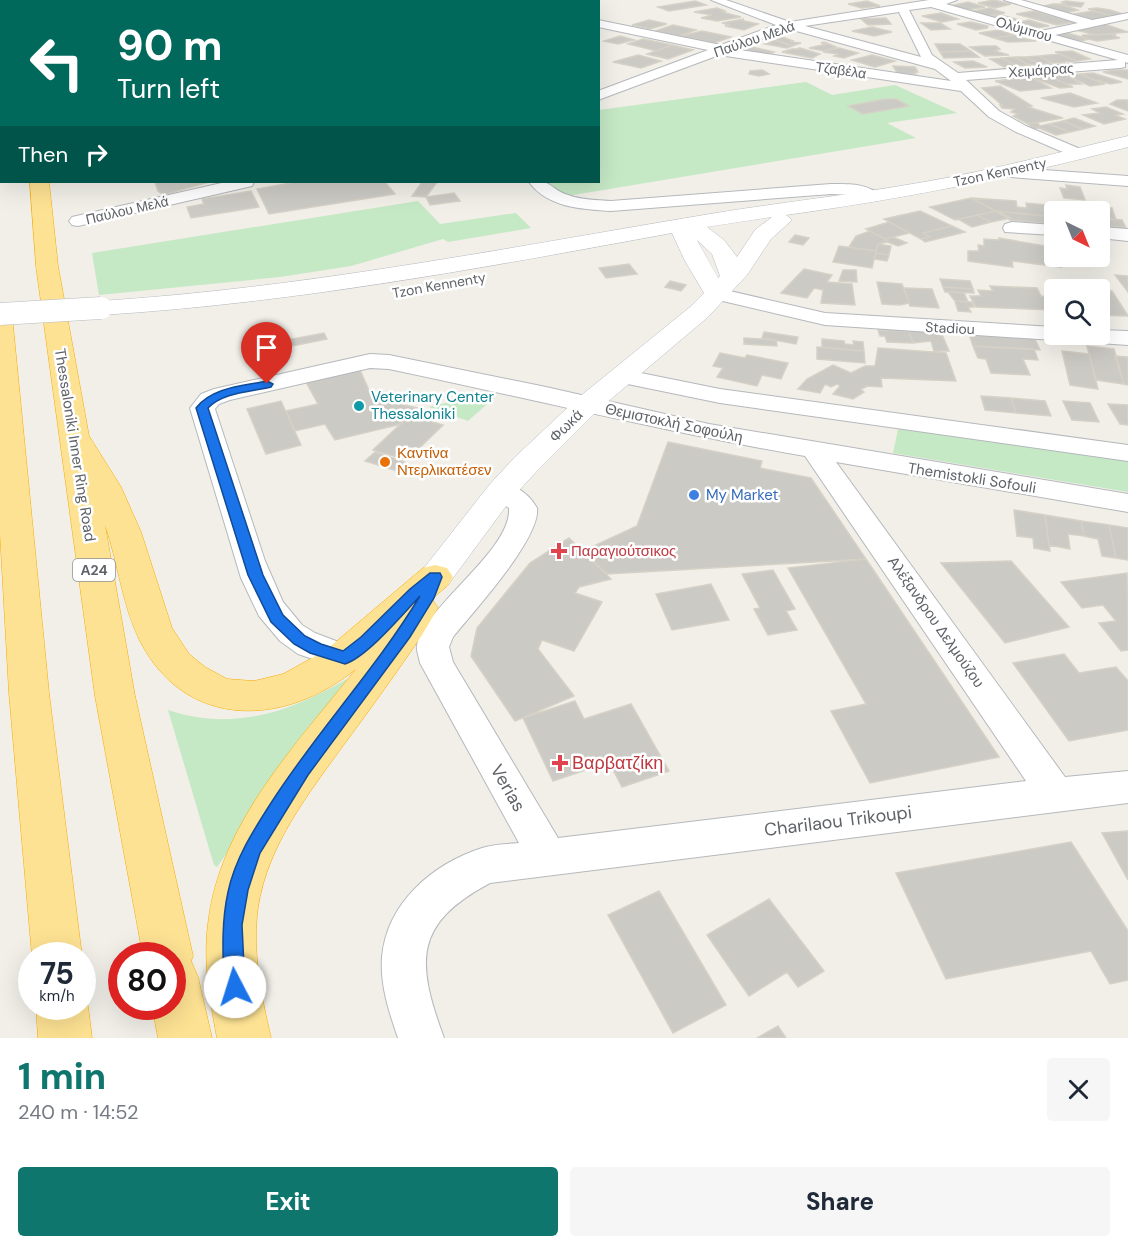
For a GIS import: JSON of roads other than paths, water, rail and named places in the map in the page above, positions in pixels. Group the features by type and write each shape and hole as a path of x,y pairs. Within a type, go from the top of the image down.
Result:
{"highway":[{"name":"Thessaloniki Inner Ring Road","path":"39,183 47,266 115,696 165,942"},
{"path":"0,314 28,681 56,942"},
{"path":"0,453 7,417"},
{"path":"73,433 96,466 111,495 123,526 153,628 169,659 182,671 216,692 234,696 254,696 299,685 345,658 367,641 415,592 435,577"},
{"path":"244,1038 236,1005 232,925 238,890 252,850 302,770 404,633 427,598 435,577"},
{"path":"63,1020 65,1038"},
{"path":"181,1020 185,1038"}],"main road":[{"name":"Tzon Kennenty","path":"98,317 233,316 329,303 656,250 689,230 762,211 871,196 1003,172 1128,141"},
{"name":"Tzon Kennenty","path":"0,333 206,301 343,284 689,230 781,219 871,196"},
{"name":"Φωκά","path":"435,577 501,491 588,404 689,321 725,286 743,265 759,239 781,219"},
{"path":"689,230 702,270"},
{"path":"656,250 682,257 725,286 731,266 724,251 689,230"},
{"path":"0,314 98,317"}],"street":[{"path":"716,0 788,25 906,59 939,66"},
{"name":"Παύλου Μελά","path":"600,95 788,25 925,2 952,0"},
{"path":"1009,0 1093,23"},
{"name":"Ολύμπου","path":"925,2 1128,61"},
{"path":"902,7 924,52 999,117 1079,154"},
{"path":"1040,34 1128,16"},
{"name":"Τζαβέλα","path":"600,23 719,50 960,82"},
{"name":"Χειμάρρας","path":"960,82 1128,61"},
{"path":"1003,172 1128,181"},
{"name":"Παύλου Μελά","path":"78,221 242,183"},
{"path":"538,183 558,198 595,206 649,205 831,189 856,190 871,196"},
{"path":"1012,228 1044,230"},
{"path":"1110,234 1128,235"},
{"name":"Stadiou","path":"725,286 813,316 845,321 1044,333"},
{"path":"1110,337 1128,338"},
{"name":"Θεμιστοκλή Σοφούλη","path":"345,658 315,649 299,640 277,618 269,606 256,575 202,408 205,403 223,394 379,361 452,374 710,432 815,451"},
{"path":"621,376 720,396 1128,453"},
{"name":"Themistokli Sofouli","path":"815,451 1128,503"},
{"name":"Αλέξανδρου Δελμούζου","path":"815,451 1056,794"},
{"name":"Verias","path":"501,491 522,506 523,521 511,543 439,632 433,647 437,663 548,856"},
{"name":"Charilaou Trikoupi","path":"548,856 1128,787"},
{"path":"421,1038 408,1006 402,963 410,930 430,899 457,877 485,865 548,856"}],"place":[{"name":"Veterinary Center Thessaloniki","path":"359,406"},
{"name":"Καντίνα Ντερλικατέσεν","path":"385,462"},
{"name":"My Market","path":"694,495"},
{"name":"Παραγιούτσικος","path":"559,551"},
{"name":"Βαρβατζίκη","path":"560,763"}]}
